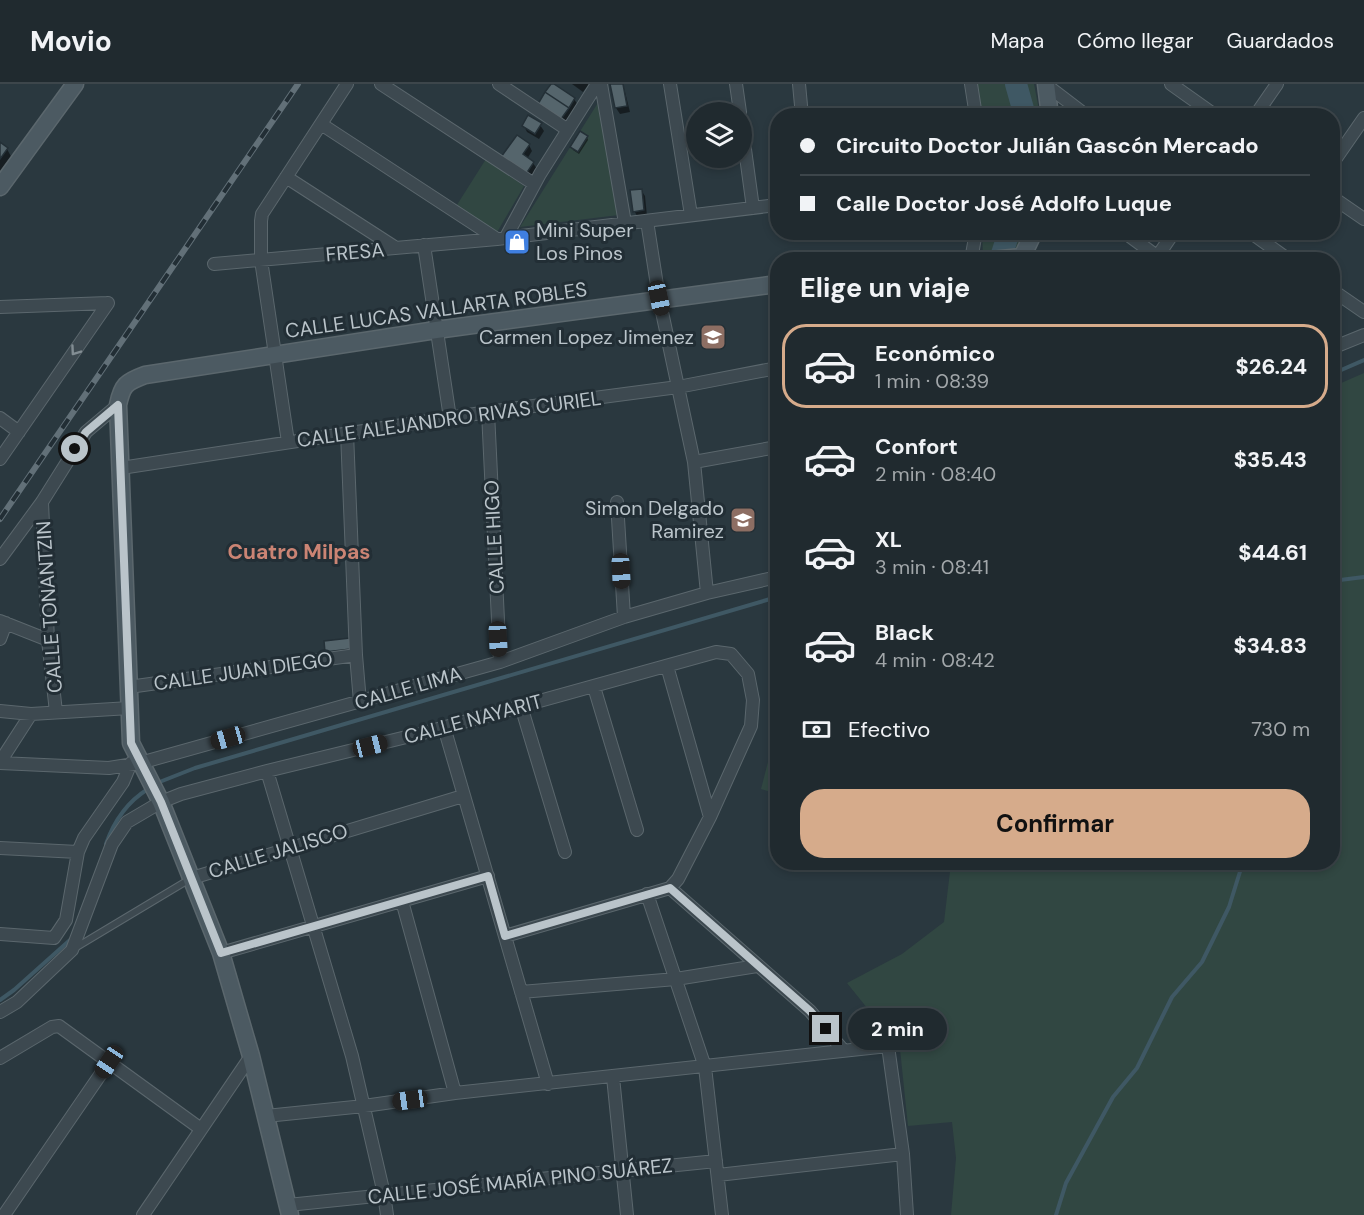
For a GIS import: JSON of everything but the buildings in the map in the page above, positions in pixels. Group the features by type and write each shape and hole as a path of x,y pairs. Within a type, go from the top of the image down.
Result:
{"street":[{"path":"0,187 75,84"},
{"path":"288,442 261,260 262,214 347,84"},
{"path":"381,84 534,184"},
{"path":"499,84 568,130"},
{"path":"321,124 502,238 599,84"},
{"path":"599,84 626,223"},
{"path":"670,84 691,215"},
{"path":"736,84 739,102"},
{"path":"799,84 801,108"},
{"path":"971,84 975,108"},
{"path":"1046,84 1049,108"},
{"path":"1046,84 1077,108"},
{"path":"1171,84 1205,108"},
{"path":"1260,108 1277,84"},
{"path":"1340,152 1364,118"},
{"path":"748,168 753,208"},
{"path":"286,177 396,248"},
{"path":"1340,202 1364,219"},
{"name":"FRESA","path":"214,264 502,238 770,206"},
{"path":"647,220 659,298 694,462 707,593"},
{"path":"1134,240 1150,252"},
{"path":"1261,240 1278,252"},
{"path":"424,245 450,418"},
{"name":"CALLE LUCAS VALLARTA ROBLES","path":"118,405 121,390 131,380 145,375 436,330 659,298 770,285"},
{"path":"1340,296 1364,312"},
{"path":"0,307 108,303 0,459"},
{"path":"1340,345 1364,335"},
{"name":"CALLE ALEJANDRO RIVAS CURIEL","path":"121,468 488,412 678,387 770,369"},
{"path":"118,405 131,743 139,767 159,799 221,953 251,1056 289,1210"},
{"path":"0,558 42,502 86,432 118,405"},
{"name":"CALLE HIGO","path":"488,412 500,662"},
{"path":"0,418 19,432"},
{"path":"347,433 360,702"},
{"path":"694,462 770,448"},
{"name":"CALLE TONANTZIN","path":"42,502 48,640 56,712"},
{"path":"617,502 624,617"},
{"name":"CALLE LIMA","path":"0,763 109,768 139,767 500,662 624,617 707,593 770,579"},
{"path":"0,639 3,622 48,640"},
{"name":"CALLE NAYARIT","path":"72,950 112,844 127,822 159,799 444,728 716,652 731,654 737,659 748,674 753,700 752,726 710,817"},
{"name":"CALLE JUAN DIEGO","path":"129,687 356,655"},
{"path":"505,936 670,888 678,879 710,817 667,666"},
{"path":"594,687 637,830"},
{"path":"521,706 565,852"},
{"name":"CALLE JUAN DIEGO","path":"0,711 31,714 130,708"},
{"name":"CALLE TONANTZIN","path":"0,763 31,714"},
{"path":"444,728 548,1084"},
{"path":"0,934 54,938 66,920 78,852 84,838 123,782 139,767"},
{"path":"267,771 291,847 364,1106 387,1215"},
{"name":"CALLE JALISCO","path":"192,878 464,796"},
{"path":"0,848 78,852"},
{"path":"221,953 488,876"},
{"path":"670,888 810,1011 843,1050"},
{"path":"647,894 705,1067 722,1215"},
{"path":"402,901 455,1093"},
{"path":"0,1012 17,1002 72,950"},
{"path":"521,992 676,979 757,966"},
{"path":"0,1058 52,1027 59,1026 201,1129"},
{"path":"266,1116 888,1046 903,1155 907,1215"},
{"path":"143,1215 251,1056"},
{"path":"4,1215 109,1062"},
{"path":"613,1077 627,1215"},
{"path":"717,1175 903,1155"},
{"name":"CALLE JOSÉ MARÍA PINO SUÁREZ","path":"289,1210 384,1194 716,1161"}],"lane":[{"name":"CALLE JALISCO","path":"72,950 192,878"}],"green space":[{"path":"977,84 1034,84 1039,108 980,108"},
{"path":"601,98 619,215 520,227"},
{"path":"486,159 524,186 496,234 455,208"},
{"path":"982,240 1026,240 1023,252 983,252"},
{"path":"1364,373 1364,1215 951,1215 956,1158 952,1122 908,1126 900,1049 847,983 902,954 944,922 950,870 1340,870 1340,384"},
{"path":"770,754 770,792 761,789"}],"waterway":[{"path":"1016,84 1023,108"},
{"path":"1003,252 1006,240"},
{"path":"1340,370 1364,360"},
{"path":"1340,580 1364,577"},
{"path":"157,783 195,768 770,599"},
{"path":"106,844 122,813 148,789"},
{"path":"1056,1215 1066,1183 1113,1097 1137,1068 1172,997 1202,962 1229,907 1241,870"},
{"path":"0,1000 70,940"}],"railway":[{"path":"0,519 298,84"}],"place":[{"name":"Mini Super Los Pinos","path":"517,242"},
{"name":"Carmen Lopez Jimenez","path":"713,337"},
{"name":"Simon Delgado Ramirez","path":"743,520"}],"district":[{"name":"Cuatro Milpas","path":"299,552"}],"route":[{"path":"75,449 86,432 118,405 131,743 161,802 221,953 488,876 505,936 670,888 810,1011 826,1029"}]}
